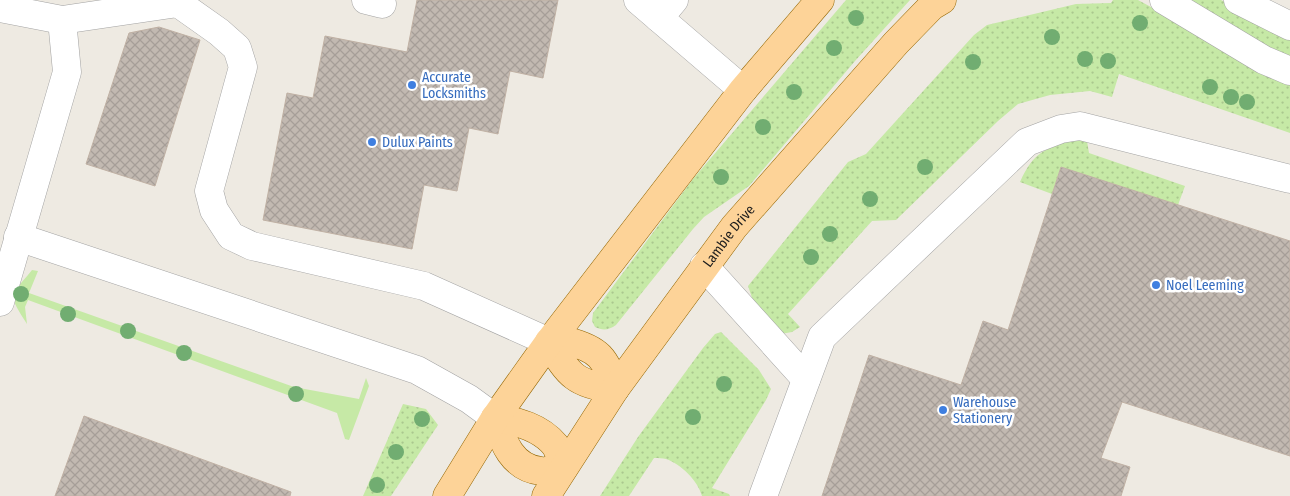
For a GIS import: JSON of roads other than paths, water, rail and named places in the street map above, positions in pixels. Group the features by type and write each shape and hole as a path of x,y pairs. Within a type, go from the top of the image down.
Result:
{"main road":[{"path":"447,496 495,418 549,342 743,90 820,0"},
{"name":"Lambie Drive","path":"546,496 615,388 734,227 896,43 932,6 942,0"},
{"path":"549,342 562,366 576,378 593,386 615,388"},
{"path":"495,418 515,421 532,427 543,434 555,446 564,467 542,471 526,467 512,458 503,442 495,418"}],"lane":[{"path":"638,0 667,9 743,90"},
{"path":"1164,0 1264,60 1290,71"},
{"path":"1238,0 1290,26"},
{"path":"0,8 62,20 181,1 237,48 243,67 208,191 214,210 231,236 252,246 424,286 549,342"},
{"path":"0,302 67,72 62,20"},
{"path":"763,496 822,337 1027,142 1061,130 1080,126 1290,178"},
{"path":"18,237 417,370 469,399 495,418"},
{"path":"704,266 806,379"}],"place":[{"name":"Accurate Locksmiths","path":"412,85"},
{"name":"Dulux Paints","path":"372,142"},
{"name":"Noel Leeming","path":"1156,285"},
{"name":"Warehouse Stationery","path":"943,410"}]}
